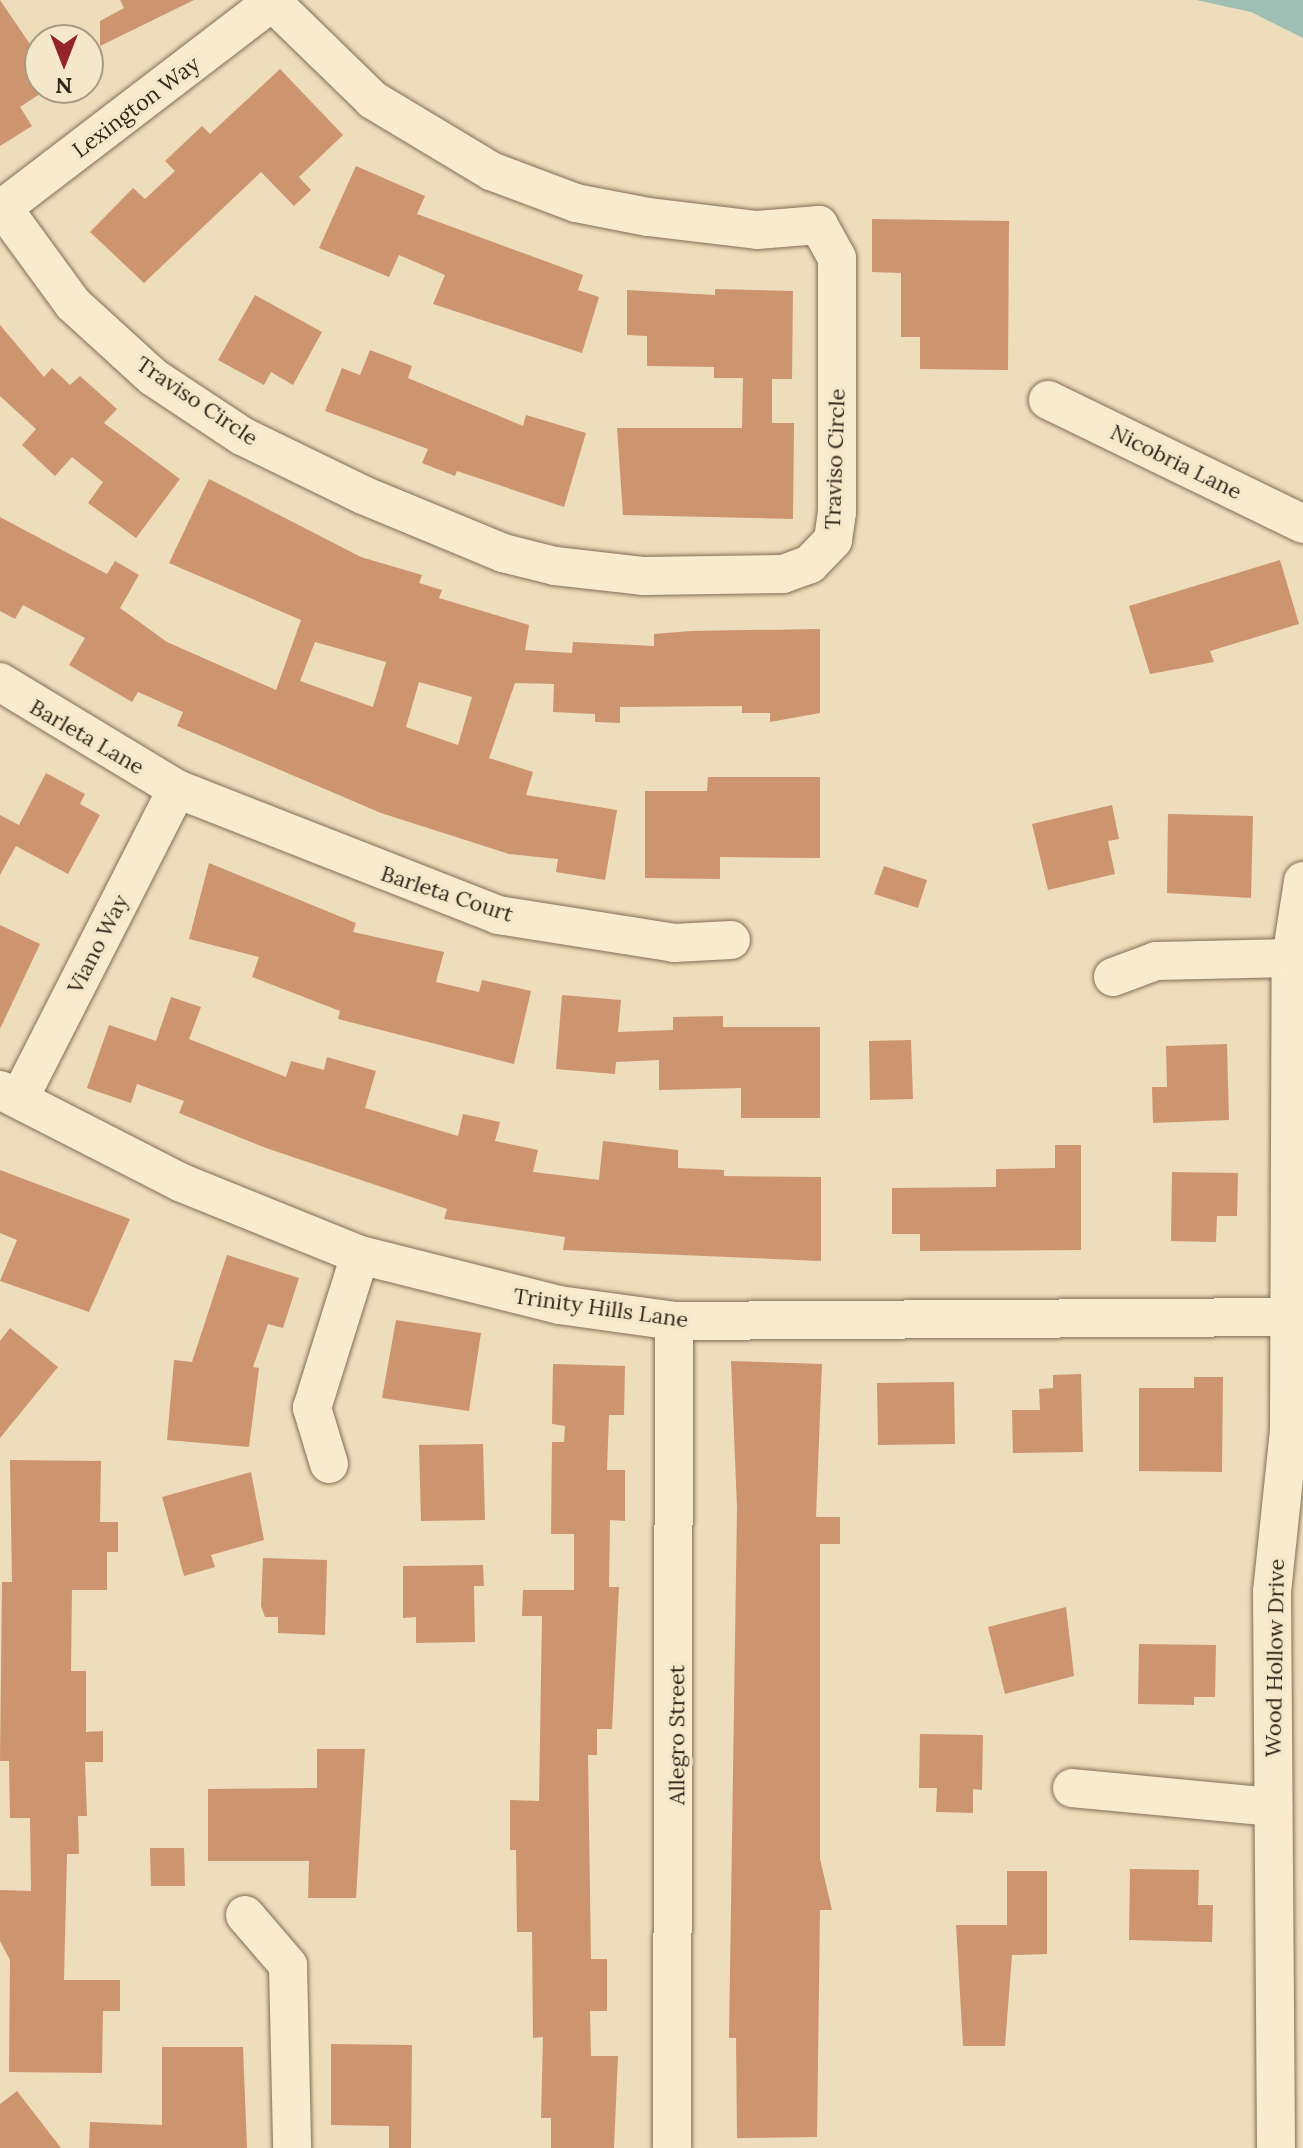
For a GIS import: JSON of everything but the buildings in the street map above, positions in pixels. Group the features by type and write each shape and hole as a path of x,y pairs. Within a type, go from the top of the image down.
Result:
{"street":[{"name":"Traviso Circle","path":"1,209 73,304 153,377 242,436 363,495 503,553 555,566 690,575 783,574 810,564 833,540 837,513 837,258 819,225 757,230 648,217 576,203 491,171 373,100 271,2"},
{"name":"Lexington Way","path":"1,209 271,2"},
{"name":"Nicobria Lane","path":"1048,400 1303,524"},
{"name":"Barleta Lane","path":"0,682 177,789"},
{"name":"Barleta Court","path":"177,789 498,915 674,943 731,940"},
{"name":"Viano Way","path":"9,1094 177,789"},
{"name":"Wood Hollow Drive","path":"1276,2148 1273,1807 1288,1590 1292,1317 1291,958 1303,881"},
{"path":"1113,977 1156,961 1291,958"},
{"name":"Trinity Hills Lane","path":"9,1094 182,1183 360,1255 468,1288 674,1321 1292,1317"},
{"path":"329,1464 312,1408 360,1255"},
{"name":"Allegro Street","path":"672,2148 674,1321"},
{"path":"1072,1788 1273,1807"},
{"path":"245,1915 288,1965 294,2044 292,2148"}],"water":[{"path":"1196,0 1303,0 1303,38 1251,12"}]}
